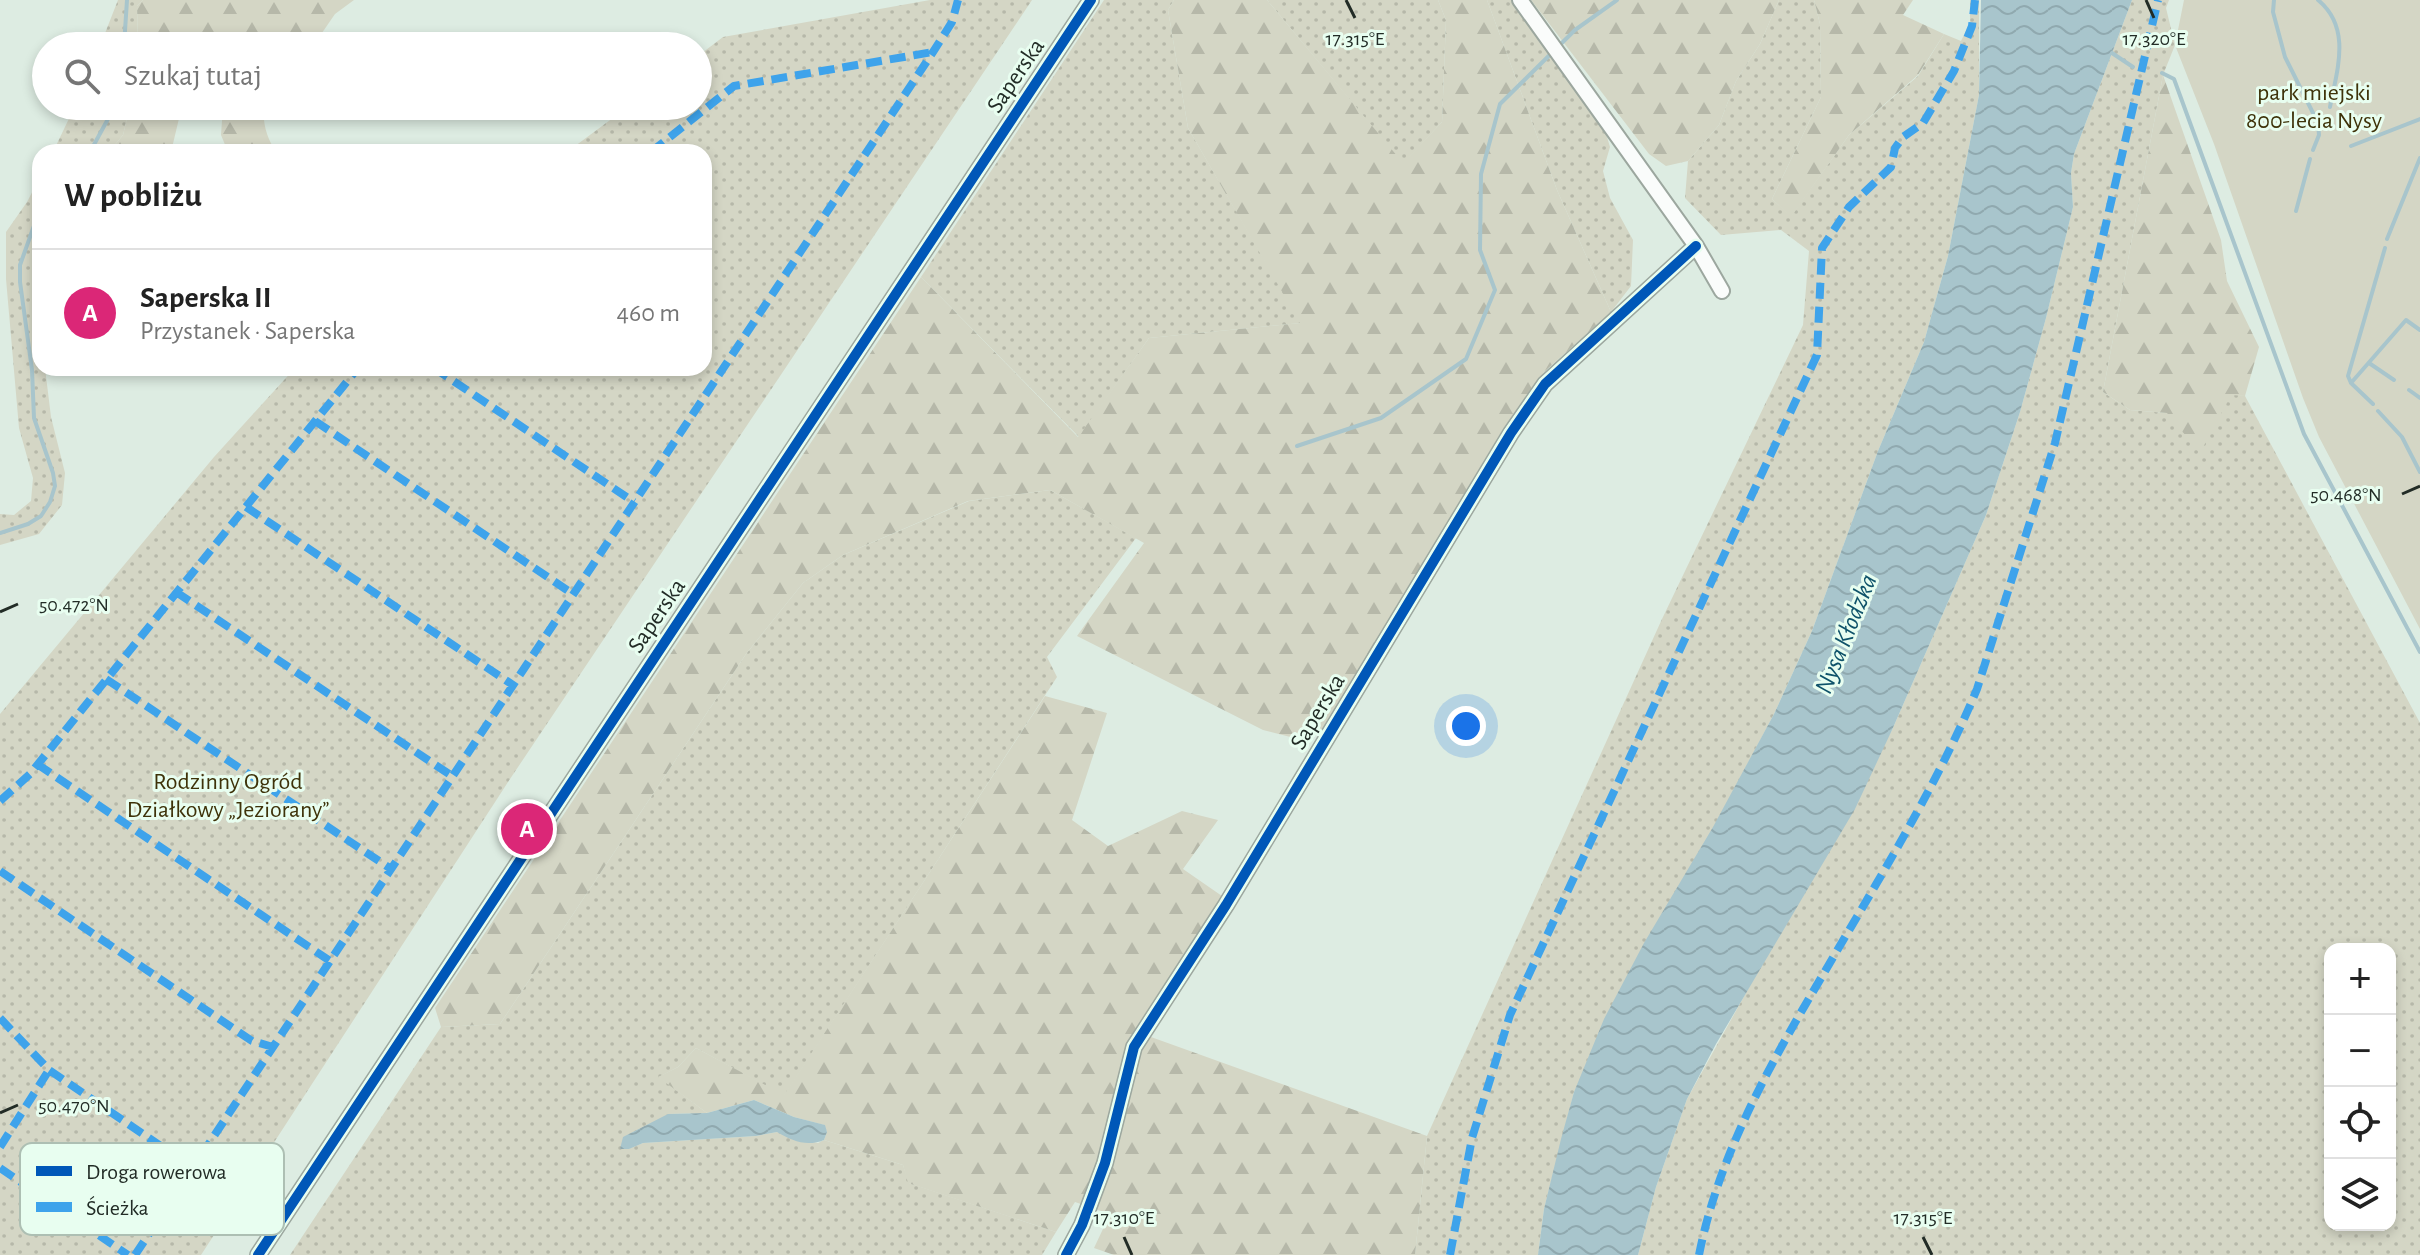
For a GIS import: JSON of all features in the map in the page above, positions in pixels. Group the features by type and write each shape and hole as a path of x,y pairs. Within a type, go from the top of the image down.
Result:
{"street":[{"name":"Saperska","path":"284,1216 1091,0"},
{"path":"1520,0 1696,246 1722,291"},
{"name":"Saperska","path":"1066,1255 1082,1225 1105,1163 1134,1047 1226,905 1496,457 1545,384 1696,246"},
{"name":"Saperska","path":"258,1255 271,1235"}],"green space":[{"path":"118,0 143,0 137,6 138,32 105,32"},
{"path":"143,0 354,0 335,14 323,32 138,32 137,6"},
{"name":"Rodzinny Ogród Działkowy „Jeziorany”","path":"930,0 1032,0 510,779 274,1143 20,1143 20,1235 214,1235 201,1255 0,1255 0,714 214,457 288,376 712,376 712,144 578,144 610,120 712,120 712,45 723,37"},
{"path":"1104,0 1174,0 1168,10 1188,128 1301,323 1149,338 1079,437 921,277"},
{"path":"1174,0 1267,0 1403,163 1442,122 1446,20 1438,0 1487,0 1557,190 1611,312 1544,372 1505,426 1323,730 1302,740 1263,730 1077,636 1144,543 1050,490 968,501 843,555 803,583 746,654 500,1024 441,1027 435,1008 921,277 1078,437 1149,338 1300,323 1188,128 1168,10"},
{"path":"1267,0 1438,0 1446,20 1442,122 1403,164"},
{"path":"1487,0 1513,0 1604,127 1610,147 1603,171 1610,198 1633,240 1631,286 1611,312 1557,190"},
{"path":"1531,0 1779,0 1760,44 1736,81 1719,125 1688,161 1666,166 1649,154"},
{"path":"1779,0 1814,0 1820,24 1821,97 1772,199 1791,216 1849,135 1918,76 1944,34 1961,41 1970,23 1970,0 1979,0 1979,95 1948,256 1924,342 1878,451 1812,631 1774,714 1574,1092 1544,1209 1538,1255 1415,1255 1427,1136 1662,619 1803,325 1809,251 1781,230 1721,235 1685,198 1688,161 1719,125 1736,81 1760,44"},
{"path":"1814,0 1913,0 1903,15 1944,34 1918,75 1849,135 1791,217 1772,199 1821,97 1820,24"},
{"path":"2132,0 2169,0 2166,8 2175,45 2163,75 2103,392 2130,410 2167,413 2231,394 2245,396 2420,723 2420,1255 1638,1255 1656,1187 1687,1099 1892,730 1986,515 2020,412 2046,318 2073,207 2071,173 2074,154"},
{"name":"park miejski 800-lecia Nysy","path":"2184,0 2420,0 2420,629 2319,437 2303,398 2214,144 2175,45"},
{"path":"2163,75 2221,240 2227,281 2259,347 2245,396 2231,395 2200,453 2167,413 2130,410 2103,392"},
{"path":"68,120 127,120 123,135 116,144 57,144"},
{"path":"127,120 179,120 173,144 116,144 123,135"},
{"path":"222,120 264,120 271,144 225,144 221,135"},
{"path":"32,192 32,376 46,376 51,417 65,473 62,505 39,534 0,545 0,514 14,515 31,501 33,478 19,428 6,279 6,232"},
{"path":"1050,490 1136,538 1047,657 1057,677 784,1096 696,1048 678,1067 659,1077 707,1113 668,1114 628,1149 643,1143 777,1132 818,1143 824,1140 903,1165 909,1183 1056,1232 1042,1255 290,1255 441,1027 500,1024 746,654 803,583 843,555 969,501"},
{"path":"1045,696 1107,713 1072,820 1108,846 1182,811 1218,820 1183,869 1222,896 1172,982 1139,1025 1151,1037 1427,1136 1415,1255 1114,1255 1094,1248 1110,1214 1075,1202 1056,1232 908,1183 903,1165 824,1140 827,1132 824,1125 794,1117 754,1100 707,1113 658,1077 678,1067 696,1048 784,1095"}],"water":[{"name":"Nysa Kłodzka","path":"1981,0 2132,0 2074,154 2071,173 2073,207 2046,318 2020,412 1986,515 1855,809 1716,1044 1687,1099 1656,1187 1638,1255 1538,1255 1544,1209 1574,1092 1604,1019 1774,714 1812,631 1878,451 1924,342 1948,256 1979,95"},
{"path":"754,1100 794,1117 825,1125 827,1132 824,1140 800,1142 777,1132 643,1143 620,1149 623,1137 668,1114 707,1113"}],"waterway":[{"path":"125,32 127,0"},
{"path":"1297,446 1381,418 1466,359 1495,290 1480,250 1481,174 1500,104 1575,30 1617,0"},
{"path":"2274,0 2273,12 2285,57 2318,123 2319,135 2313,150"},
{"path":"2318,0 2329,11 2339,36 2338,64 2330,107"},
{"path":"2112,53 2133,67"},
{"path":"2162,73 2174,79 2304,434 2420,652"},
{"path":"2351,146 2420,119"},
{"path":"94,144 107,120"},
{"path":"2387,239 2420,158"},
{"path":"2296,211 2310,159"},
{"path":"32,231 20,265 20,282 32,370"},
{"path":"2385,248 2348,376 2351,383 2406,320 2420,330"},
{"path":"2369,363 2394,380"},
{"path":"0,533 28,524 41,516 55,486 34,418 32,376"},
{"path":"2351,383 2373,404"},
{"path":"2409,390 2420,398"},
{"path":"2378,411 2402,437 2420,472"}],"marked path":[{"path":"209,1143 933,52 952,22 958,0"},
{"path":"1450,1255 1472,1138 1510,1015 1817,355 1822,248 1849,207 1891,167 1895,148 1903,137 1923,123 1954,71 1972,26 1975,0"},
{"path":"1699,1255 1720,1180 1767,1074 1925,798 1977,689 2055,443 2158,0"},
{"path":"712,103 734,86 933,52"},
{"path":"661,144 691,120"},
{"path":"0,801 30,774 352,376"},
{"path":"446,376 634,502"},
{"path":"315,421 573,594"},
{"path":"246,507 513,685"},
{"path":"176,592 452,776"},
{"path":"106,679 391,869"},
{"path":"37,764 330,961"},
{"path":"0,871 252,1041 273,1047"},
{"path":"0,1018 49,1070 156,1143"},
{"path":"0,1147 49,1070"},
{"path":"0,1168 20,1182"},
{"path":"99,1235 128,1255"},
{"path":"135,1255 148,1235"}],"cycle path":[{"path":"284,1216 1091,0"},
{"path":"1066,1255 1082,1225 1105,1163 1134,1047 1226,905 1511,433 1545,384 1696,246"},
{"path":"258,1255 271,1235"}],"place":[{"name":"Saperska II","path":"527,829"}]}
